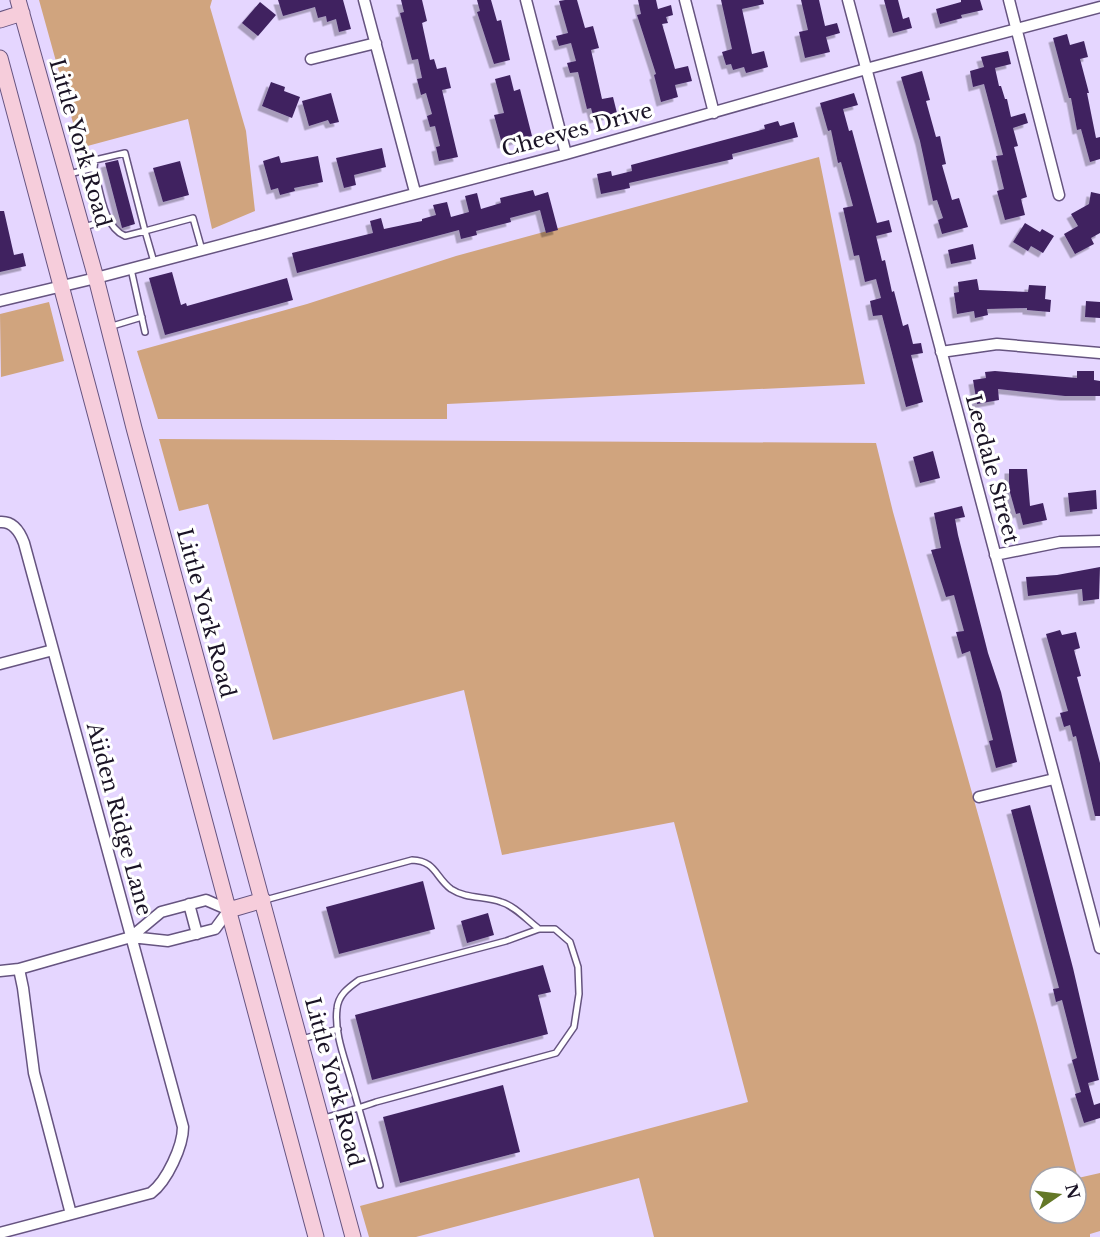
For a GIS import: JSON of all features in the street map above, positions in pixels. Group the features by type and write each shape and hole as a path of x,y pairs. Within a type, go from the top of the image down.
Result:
{"main road":[{"path":"0,20 20,7"},
{"name":"Little York Road","path":"20,7 96,278 134,428 353,1237"},
{"path":"0,58 316,1237"},
{"path":"229,910 263,900"}],"street":[{"path":"364,0 415,192"},
{"path":"526,0 566,154"},
{"path":"685,0 714,113"},
{"name":"Leedale Street","path":"848,0 1054,779 1098,930 1100,948"},
{"path":"1009,0 1059,195"},
{"name":"Cheeves Drive","path":"0,301 96,278 566,154 866,69 1100,7"},
{"path":"311,59 375,43"},
{"path":"941,352 997,344 1100,353"},
{"name":"Aiiden Ridge Lane","path":"0,522 5,521 20,533 183,1127 183,1140 160,1187 151,1193 71,1214"},
{"path":"995,555 1060,542 1100,541"},
{"path":"0,664 53,650"},
{"path":"979,797 1054,779"},
{"path":"0,971 19,969 131,937 168,941 197,934 215,929 229,910 206,900 189,904 161,912 131,937"},
{"path":"189,904 197,934"},
{"path":"0,1233 71,1214 33,1073 19,969"}],"lane":[{"path":"154,262 146,231 125,153 95,160 94,168 108,220 114,230 125,236 146,231 193,218 202,250"},
{"path":"67,175 94,168"},
{"path":"81,227 108,220"},
{"path":"131,268 145,332"},
{"path":"108,327 142,317"},
{"path":"263,900 412,860 421,860 431,865 450,888 462,894 502,902 512,907 539,929"},
{"path":"321,1118 359,1108 556,1053 574,1027 579,994 578,967 570,942 555,929 539,929 506,941 358,980 340,997 337,1008 338,1029 359,1108 380,1185"},
{"path":"301,1039 338,1029"}],"shaded area":[{"path":"39,0 212,0 210,7 246,131 255,211 212,229 188,119 80,148"},
{"path":"819,157 865,384 447,404 447,419 158,419 137,351 307,304 456,256"},
{"path":"49,302 64,361 1,377 0,314"},
{"path":"159,439 876,443 893,512 1075,1165 1028,1165 1028,1225 1088,1225 1088,1176 1100,1173 1100,1231 1090,1234 1090,1237 654,1237 639,1178 416,1237 369,1237 360,1206 748,1102 674,822 502,855 464,690 273,740 208,504 179,511"}],"building":[{"path":"278,0 343,0 351,29 339,32 336,19 327,22 326,16 318,18 315,7 283,16"},
{"path":"401,0 422,0 427,21 422,23 430,60 434,59 437,69 446,67 451,88 442,90 458,157 439,161 436,147 440,146 435,126 430,127 427,116 432,114 426,93 421,95 417,79 422,78 418,59 412,60 400,13 404,12"},
{"path":"477,0 491,0 497,21 501,20 510,60 494,64 477,12 480,11"},
{"path":"577,0 585,28 593,26 599,48 591,50 602,99 613,97 617,113 594,119 591,108 587,109 578,72 570,73 567,63 576,61 571,43 559,46 556,36 568,33 559,1"},
{"path":"638,0 656,0 658,9 671,5 673,15 666,17 668,23 662,24 675,69 688,66 692,81 675,85 678,97 661,102 654,75 656,74 637,15 641,14"},
{"path":"721,0 763,0 764,4 742,9 752,54 764,51 768,67 746,73 744,67 733,70 731,64 726,65 722,52 732,49"},
{"path":"801,0 819,0 825,26 837,23 840,33 826,37 830,52 805,58 799,32 808,30"},
{"path":"884,0 898,0 903,19 909,17 912,28 893,33"},
{"path":"961,0 980,0 983,10 961,15 962,18 940,24 936,9 961,2"},
{"path":"260,2 276,15 258,36 242,23"},
{"path":"1067,34 1070,45 1084,41 1088,57 1080,59 1089,93 1087,93 1096,138 1100,137 1100,159 1090,162 1081,129 1077,130 1071,98 1069,98 1053,38"},
{"path":"1008,51 1011,64 995,68 1011,117 1025,113 1028,123 1013,128 1018,146 1014,147 1027,197 1021,199 1025,215 1005,220 997,191 1004,189 996,156 1003,155 984,84 973,87 970,71 984,67 981,57"},
{"path":"922,71 930,100 926,101 936,137 940,136 946,164 942,165 952,200 959,198 968,227 942,234 938,220 943,218 937,200 933,201 920,141 901,77"},
{"path":"510,75 514,91 520,89 532,136 502,144 494,115 504,113 495,79"},
{"path":"271,82 285,87 284,91 300,97 292,118 262,106"},
{"path":"331,93 339,122 330,124 328,120 309,126 302,101"},
{"path":"854,93 858,105 843,109 849,131 852,130 877,223 889,220 892,232 876,236 882,261 885,260 903,326 908,324 913,344 921,343 923,353 911,355 923,402 906,407 882,315 873,316 870,301 881,298 876,279 865,282 859,255 854,256 843,208 853,206 841,162 838,163 831,130 828,131 820,103"},
{"path":"778,121 780,126 794,122 798,137 732,154 733,159 629,183 630,188 601,194 597,174 611,171 612,176 632,171 631,165 765,129 764,125"},
{"path":"382,148 386,167 354,175 356,185 344,188 336,158"},
{"path":"279,156 281,163 318,156 323,182 294,188 295,191 280,195 278,188 271,190 263,161"},
{"path":"118,160 135,224 122,228 105,163"},
{"path":"180,161 189,195 163,202 153,168"},
{"path":"533,190 535,196 548,192 558,230 546,233 540,210 510,218 511,222 476,231 477,235 461,239 459,230 297,273 292,253 373,233 370,221 381,218 384,229 422,221 422,219 436,215 433,205 447,202 451,217 469,212 465,196 477,193 481,209 501,203 500,198"},
{"path":"1091,192 1100,194 1100,233 1091,238 1094,244 1075,254 1064,234 1078,226 1071,214 1089,204"},
{"path":"0,211 4,211 14,255 23,253 26,266 0,272"},
{"path":"1025,223 1040,232 1042,229 1054,236 1043,253 1031,246 1028,251 1013,242"},
{"path":"973,244 976,259 951,264 948,250"},
{"path":"172,272 181,305 186,303 187,306 287,278 293,300 165,335 149,278"},
{"path":"977,279 979,290 1028,292 1029,285 1046,286 1045,299 1051,300 1050,312 1027,310 1027,308 987,309 988,315 975,318 974,311 957,314 954,293 959,292 958,282"},
{"path":"1086,301 1100,302 1100,318 1085,317"},
{"path":"1077,371 1094,371 1094,380 1100,381 1100,396 1065,396 998,389 999,400 977,404 973,380 986,378 985,372 1077,378"},
{"path":"933,451 940,478 920,483 913,457"},
{"path":"1009,469 1027,469 1030,506 1043,503 1047,520 1023,525 1020,513 1016,514 1009,489"},
{"path":"1096,490 1097,509 1070,512 1068,493"},
{"path":"962,506 965,517 955,519 958,535 988,653 1001,692 1017,762 996,768 989,741 993,740 970,651 962,654 956,632 964,631 954,595 946,597 931,550 941,548 934,513"},
{"path":"1100,567 1099,599 1083,601 1082,589 1028,596 1026,577 1057,575"},
{"path":"1060,630 1062,635 1076,632 1080,648 1074,650 1081,676 1077,677 1100,763 1100,816 1095,816 1076,736 1073,737 1070,725 1064,727 1060,713 1068,711 1046,634"},
{"path":"1030,805 1073,968 1099,1080 1088,1083 1094,1105 1100,1103 1100,1118 1084,1123 1075,1094 1081,1092 1072,1060 1077,1058 1062,1000 1056,1002 1053,989 1059,988 1011,810"},
{"path":"423,881 435,929 339,954 326,907"},
{"path":"488,913 494,935 467,943 461,921"},
{"path":"543,965 551,992 538,995 548,1034 372,1080 355,1015"},
{"path":"503,1085 520,1152 400,1183 383,1117"}]}
